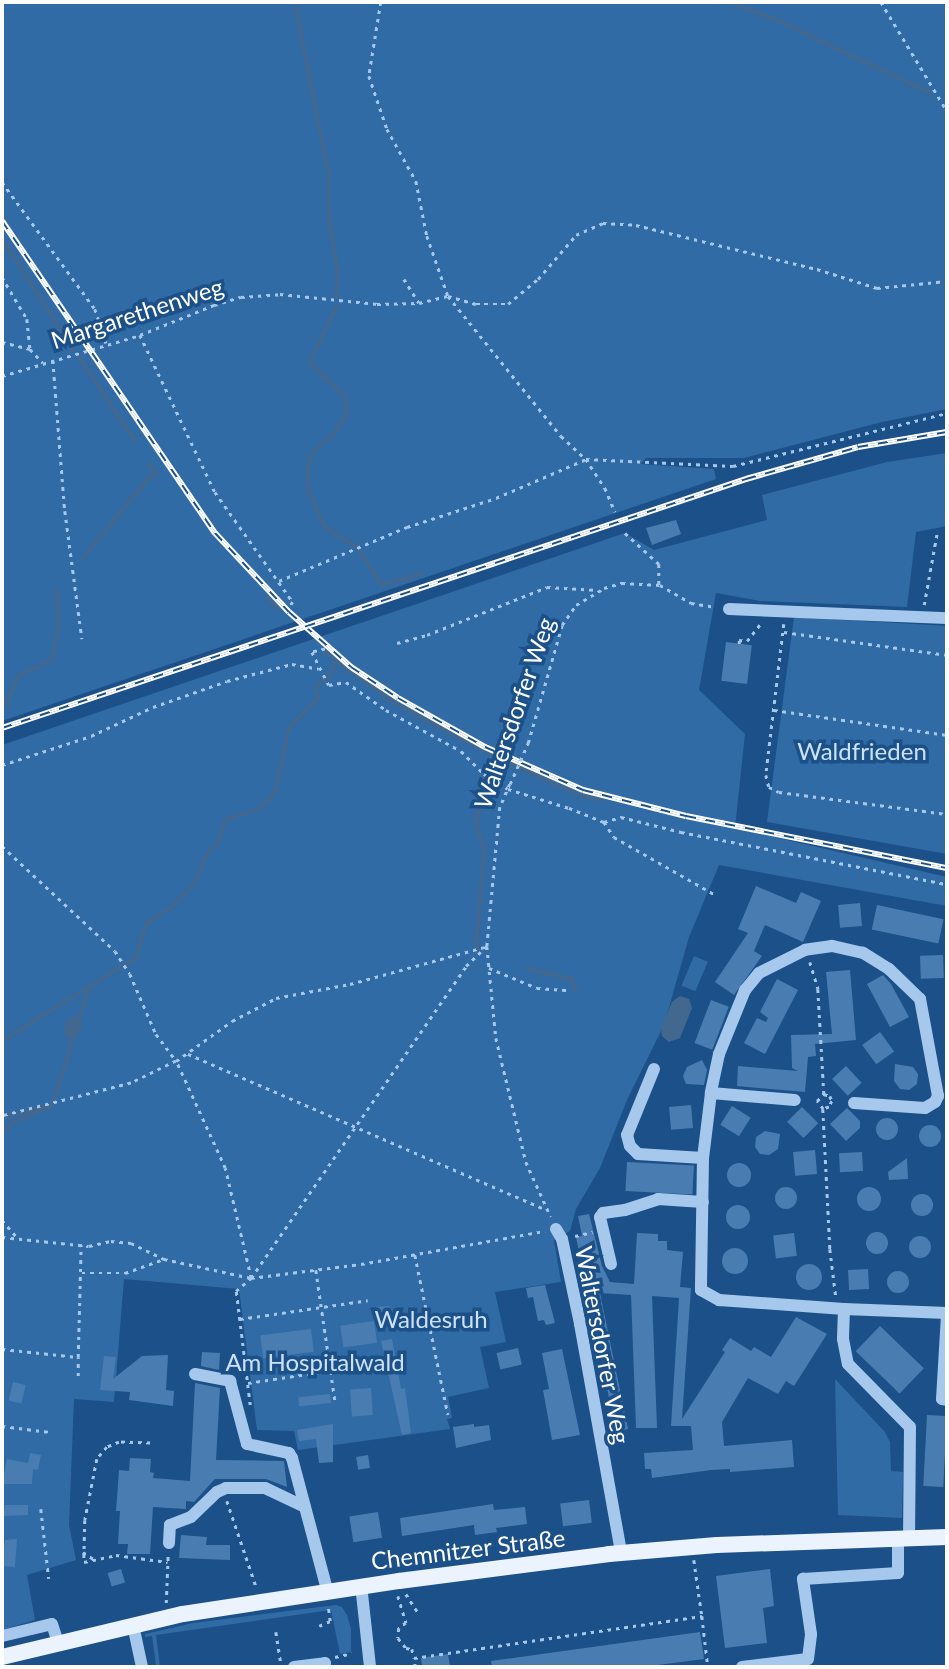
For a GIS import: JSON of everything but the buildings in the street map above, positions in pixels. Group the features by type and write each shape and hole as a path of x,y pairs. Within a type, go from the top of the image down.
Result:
{"main road":[{"name":"Chemnitzer Straße","path":"2,1657 167,1617 327,1597 361,1586 621,1553 692,1547 947,1537"}],"street":[{"path":"729,609 947,618"},
{"path":"853,1103 925,1108 942,1098 920,999 910,986 889,969 848,947 805,950 759,973 745,990 719,1054 711,1093 703,1158 701,1290 707,1296 719,1300 947,1314 942,1399 947,1400"},
{"path":"654,1069 627,1135 630,1146 638,1154 703,1158"},
{"path":"711,1093 795,1100"},
{"path":"611,1264 603,1230 603,1213 625,1210 658,1199 703,1202"},
{"name":"Waltersdorfer Weg","path":"559,1234 621,1553"},
{"path":"742,1667 808,1659 811,1634 803,1579 898,1573 904,1537 910,1427 848,1364 841,1309"},
{"path":"195,1374 230,1381 247,1444 254,1448 289,1453 327,1597"},
{"path":"169,1543 170,1525 191,1517 217,1492 238,1486 265,1488 305,1507"},
{"path":"361,1586 370,1667"},
{"path":"2,1636 52,1624 58,1643"},
{"path":"133,1625 142,1667"},
{"path":"294,1667 329,1662"}],"path":[{"path":"381,2 369,76 387,129 416,181 427,236 448,296 561,436 586,459 605,488 615,512"},
{"path":"881,2 947,111"},
{"path":"2,182 95,309 106,343"},
{"path":"448,296 475,304 509,303 538,279 576,235 603,223 636,225 817,269 877,288 947,281"},
{"path":"2,277 27,319 30,349"},
{"path":"404,279 419,303"},
{"name":"Margarethenweg","path":"2,376 140,335 214,304 241,297 280,294 338,302 419,303 448,296"},
{"path":"140,335 215,492 293,602 288,609"},
{"path":"2,342 30,349 43,363"},
{"path":"53,360 65,511 82,639"},
{"path":"279,581 407,527 496,498 586,459 733,466 947,413"},
{"path":"625,533 659,564 660,585"},
{"path":"921,618 937,533"},
{"name":"Waltersdorfer Weg","path":"559,1234 526,1162 498,1049 487,946 500,807 528,743 562,625 576,605 604,588 622,583 660,585 691,603 729,609"},
{"path":"397,643 427,635 547,587 604,588"},
{"path":"786,613 766,784 772,790 947,814"},
{"path":"739,644 739,640 747,641 763,621"},
{"path":"783,632 947,655"},
{"path":"325,649 312,652 329,684 346,682 386,709 461,751 485,775 508,789 569,807 604,822 614,837 714,894"},
{"path":"2,765 91,736 153,707 238,678 292,664 319,669"},
{"path":"774,710 947,735"},
{"path":"604,822 621,817 681,832 947,884"},
{"path":"2,846 115,951 126,968 156,1034 176,1061 225,1168 251,1278"},
{"path":"2,1116 131,1083 188,1054 232,1021 276,998 350,984 487,946"},
{"path":"251,1406 236,1291 251,1278 466,966 487,946"},
{"path":"805,950 818,989 824,1094 817,1101 823,1109 830,1249 841,1309"},
{"path":"489,968 537,988 569,990"},
{"path":"188,1054 547,1210"},
{"path":"823,1109 830,1107 832,1101 830,1096 824,1094"},
{"path":"2,1220 17,1237"},
{"path":"2,1237 81,1245 111,1241 131,1243 163,1259 251,1278 603,1230"},
{"path":"78,1376 81,1245"},
{"path":"415,1255 448,1415"},
{"path":"81,1273 125,1273 163,1259"},
{"path":"316,1270 335,1401"},
{"path":"240,1319 368,1300"},
{"path":"2,1349 78,1357"},
{"path":"248,1383 380,1363"},
{"path":"2,1426 50,1432"},
{"path":"150,1443 119,1442 100,1455 89,1490 83,1562 116,1555 168,1562"},
{"path":"217,1492 228,1502 256,1586"},
{"path":"41,1509 49,1579"},
{"path":"167,1617 169,1543"},
{"path":"692,1547 708,1667"},
{"path":"83,1552 95,1560"},
{"path":"406,1594 419,1614"},
{"path":"398,1595 406,1623 399,1628 398,1638 406,1648 412,1648 415,1667"},
{"path":"319,1626 330,1621 327,1597"},
{"path":"414,1658 702,1616"},
{"path":"276,1632 281,1667"},
{"path":"329,1662 352,1653"}],"green space":[{"path":"2,2 947,2 947,409 882,422 744,458 646,458 641,464 714,469 716,479 2,721"},
{"path":"947,453 947,526 916,532 907,607 760,601 716,593 699,690 745,734 735,828 947,877 947,906 719,865 689,937 664,1025 627,1100 600,1168 576,1209 570,1231 554,1240 561,1282 495,1292 506,1342 480,1347 489,1388 448,1397 452,1418 447,1419 450,1429 298,1450 294,1431 257,1430 239,1289 124,1279 114,1402 74,1399 69,1525 76,1560 27,1575 35,1620 2,1630 2,745 625,533 654,550 767,520 762,495 887,462"},
{"name":"Waldfrieden","path":"794,617 947,626 947,854 767,822"},
{"path":"694,956 708,962 695,991 681,985"},
{"path":"835,1379 885,1432 890,1442 891,1471 903,1472 902,1518 838,1515"},
{"path":"336,1605 342,1607 347,1615 351,1629 351,1652 340,1654 331,1610 156,1635 160,1667 149,1667 156,1665 152,1636 145,1637 145,1634 193,1623"}],"shaded area":[{"path":"680,996 689,999 692,1008 680,1038 669,1042 662,1036 661,1028 672,1002"},
{"path":"80,1016 81,1030 72,1043 63,1032 68,1019"}],"waterway":[{"path":"295,2 329,174 329,217 338,270 337,296"},
{"path":"730,2 777,20 930,93"},
{"path":"2,238 74,350"},
{"path":"337,307 310,363 345,396 347,415 334,434 313,453 308,471 309,491 325,527 358,548 382,585 421,574"},
{"path":"78,355 135,441"},
{"path":"150,465 158,477"},
{"path":"83,558 154,472"},
{"path":"5,707 18,676 53,660 58,623 56,590"},
{"path":"267,598 277,608"},
{"path":"325,652 390,700 431,723 513,765 580,795 600,800"},
{"path":"2,1041 136,958 147,923 172,907 195,883 204,859 218,842 225,820 261,808 275,793 289,728 318,698 316,686 329,676 336,662"},
{"path":"479,951 476,947 484,849 476,826 484,778 498,758"},
{"path":"528,969 572,979 576,990"},
{"path":"80,1016 89,988"},
{"path":"53,1103 72,1043"},
{"path":"2,1133 13,1123 53,1105"},
{"path":"2,1118 47,1106"}],"railway":[{"path":"2,221 215,533 289,612 351,667 398,698 485,747 583,790 686,816 947,868"},
{"path":"2,728 746,479 858,447 947,432"}],"park label":[{"name":"Waldesruh","path":"431,1319"},
{"name":"Am Hospitalwald","path":"315,1362"}]}
